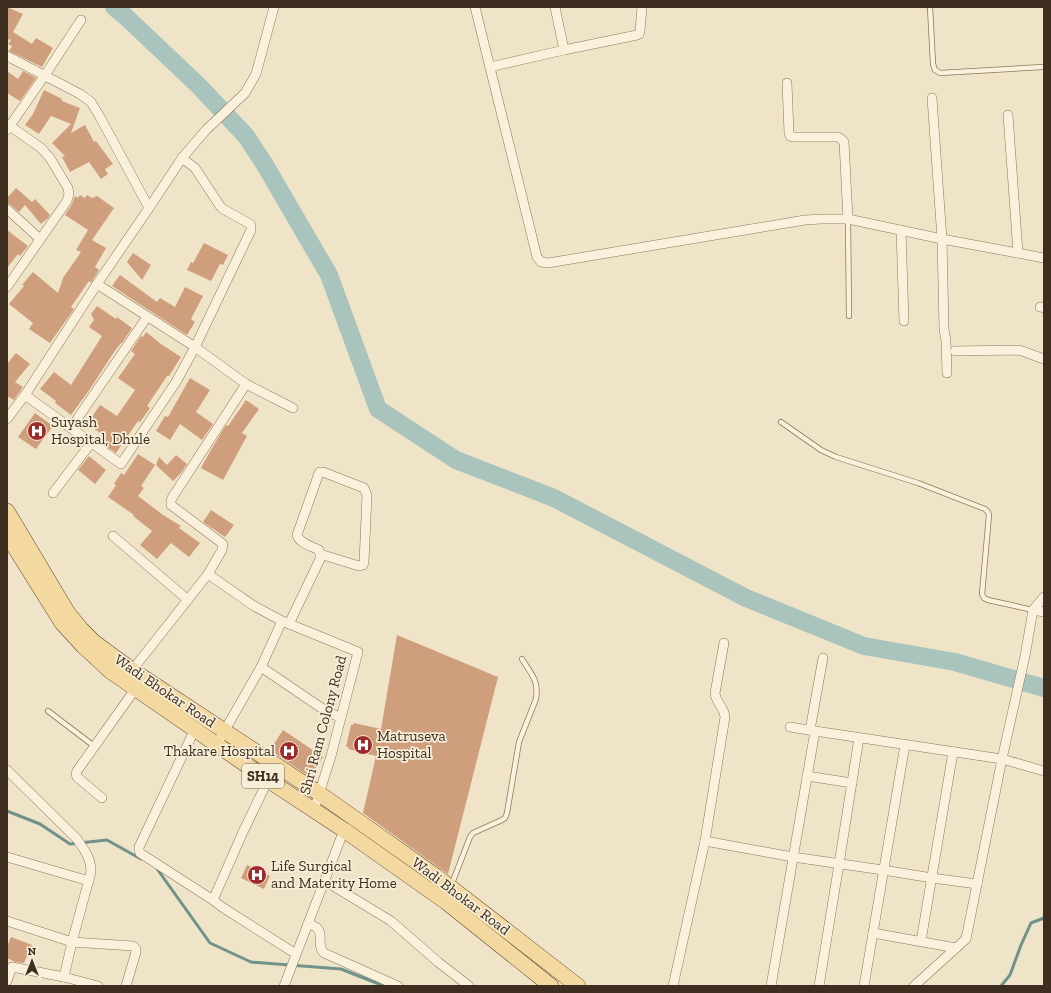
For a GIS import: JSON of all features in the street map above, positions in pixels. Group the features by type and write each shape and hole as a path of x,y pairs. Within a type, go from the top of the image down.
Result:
{"main road":[{"name":"Wadi Bhokar Road","path":"7,511 68,613 81,629 131,680 195,729 268,780 344,830 446,902 551,986"},
{"name":"Wadi Bhokar Road","path":"7,536 62,623 83,646 110,671 131,680 224,731 320,794 450,887 560,981 578,986"}],"street":[{"path":"7,419 25,395 97,284 182,158 206,130 245,93 256,74 274,7"},
{"path":"475,7 537,257 541,262 548,263 805,220 822,219 848,219 942,239 1044,258"},
{"path":"555,7 564,50"},
{"path":"490,67 637,35 640,31 642,7"},
{"path":"7,286 67,201 69,194 68,188 50,158 41,148 9,128 81,20"},
{"path":"7,56 80,94 91,102 149,208"},
{"path":"787,83 790,136 838,137 842,138 844,142 848,219"},
{"path":"932,98 942,239 944,329 947,373"},
{"path":"1008,115 1018,253"},
{"path":"25,395 121,464 176,382 195,347 251,230 250,224 223,210 195,168 182,158"},
{"path":"7,209 40,239"},
{"path":"901,230 904,321"},
{"path":"97,284 195,347 246,384 293,408"},
{"path":"71,428 147,317"},
{"path":"955,351 1016,350 1044,359"},
{"path":"102,798 77,777 77,771 94,746 131,680 208,574 222,550 223,544 171,505 171,501 246,384"},
{"path":"53,493 91,442"},
{"path":"217,744 320,559 319,550 300,541 297,535 319,473 323,472 364,488 367,495 364,562 362,566 320,554"},
{"path":"113,536 188,600"},
{"path":"208,574 254,606 285,622"},
{"path":"914,986 966,939 1002,759 1025,656 1033,610 1044,597"},
{"path":"1033,610 1044,612"},
{"name":"Shri Ram Colony Road","path":"285,622 358,652 331,756 314,810"},
{"path":"673,986 705,842 725,716 725,713 715,698 724,643"},
{"path":"771,986 807,776 823,658"},
{"name":"Shri Ram Colony Road","path":"261,667 323,710 341,718"},
{"path":"790,727 1002,759 1044,771"},
{"path":"195,729 139,847 140,853 213,900 295,957"},
{"path":"819,986 858,738"},
{"path":"864,986 904,744"},
{"path":"921,941 953,752"},
{"path":"7,770 77,839 86,851 91,864 89,881 64,977"},
{"path":"807,776 852,783"},
{"path":"213,900 268,780"},
{"path":"284,986 344,830"},
{"path":"705,842 793,857 976,884"},
{"path":"7,857 89,881"},
{"path":"325,881 391,921 438,962 470,986"},
{"path":"7,921 72,942 134,946 136,952 126,986"},
{"path":"308,924 317,928 319,931 320,948 324,954 398,986"},
{"path":"872,933 956,948"},
{"path":"7,981 12,966 98,986"}],"lane":[{"path":"930,7 933,64 935,70 940,73 1043,67"},
{"path":"848,219 849,316"},
{"path":"781,422 822,450 836,457 918,483 984,509 988,512 989,516 982,594 984,598 988,600 1033,610"},
{"path":"450,887 473,833 502,820 505,818 507,813 519,742 536,699 537,691 537,685 534,678 522,659"},
{"path":"48,711 94,746"}],"building":[{"path":"7,7 23,14 13,32 32,44 36,38 53,48 42,67 9,51 12,46 8,44 11,40 9,39 7,43"},
{"path":"7,71 18,79 23,71 36,78 20,101 7,93"},
{"path":"44,90 62,99 62,101 80,108 71,133 85,125 94,142 96,141 113,164 105,169 108,174 101,179 89,162 70,172 62,157 65,156 52,143 71,124 51,116 39,134 25,125 33,114"},
{"path":"16,188 32,202 35,199 50,215 48,218 41,224 25,205 19,212 7,203 7,198"},
{"path":"80,195 85,198 87,195 92,198 97,196 114,208 92,240 106,248 95,267 99,270 91,283 89,281 71,307 74,309 50,343 29,329 33,323 9,304 33,272 58,293 63,278 81,252 76,250 88,230 65,215 75,196 78,198"},
{"path":"7,230 28,246 20,256 18,254 7,268"},
{"path":"204,243 228,255 223,265 220,264 211,281 187,270 191,262 193,263"},
{"path":"133,253 151,265 142,280 127,262"},
{"path":"120,275 157,302 160,298 175,307 185,287 203,296 191,319 195,322 187,335 112,286"},
{"path":"97,306 116,319 117,317 132,328 71,415 40,389 54,372 71,385 102,336 89,327 94,320 91,314"},
{"path":"146,332 181,357 147,406 150,408 140,422 138,421 116,453 101,443 106,437 87,424 100,405 117,416 135,390 118,378 135,354 131,351 141,336 143,337"},
{"path":"16,353 30,364 15,382 23,387 14,400 7,396 7,364"},
{"path":"190,378 210,390 196,412 213,424 202,440 180,424 170,440 156,431 165,416 168,417"},
{"path":"246,400 259,409 242,433 247,436 223,480 201,468 226,425 228,426"},
{"path":"35,413 53,426 36,449 18,437"},
{"path":"138,454 155,465 141,486 144,488 138,496 163,515 181,526 179,528 200,543 189,557 171,543 157,559 140,545 152,531 133,516 134,515 108,497 116,485 114,484 121,473 124,475"},
{"path":"176,455 187,464 173,481 156,465 159,457 167,465"},
{"path":"89,456 106,470 95,484 78,470"},
{"path":"211,510 234,525 225,537 203,522"},
{"path":"397,635 498,677 448,874 363,813 376,756 348,749 349,747 346,747 351,725 354,723 381,729"},
{"path":"283,730 323,757 310,777 270,750"},
{"path":"247,865 270,876 264,889 241,878"},
{"path":"11,937 32,945 24,963 15,962 7,958 7,946"}],"waterway":[{"path":"114,7 199,86 246,136 265,165 329,275 378,409 456,460 554,498 746,598 864,646 955,662 1044,688"},
{"path":"7,811 40,824 70,844 107,840 141,859"},
{"path":"155,866 210,943 251,962 341,969 384,986"},
{"path":"1001,986 1010,975 1031,923 1044,918"}],"place":[{"name":"Suyash Hospital, Dhule","path":"37,431"},
{"name":"Matruseva Hospital","path":"363,745"},
{"name":"Thakare Hospital","path":"289,751"},
{"name":"Life Surgical and Materity Home","path":"257,875"}]}
